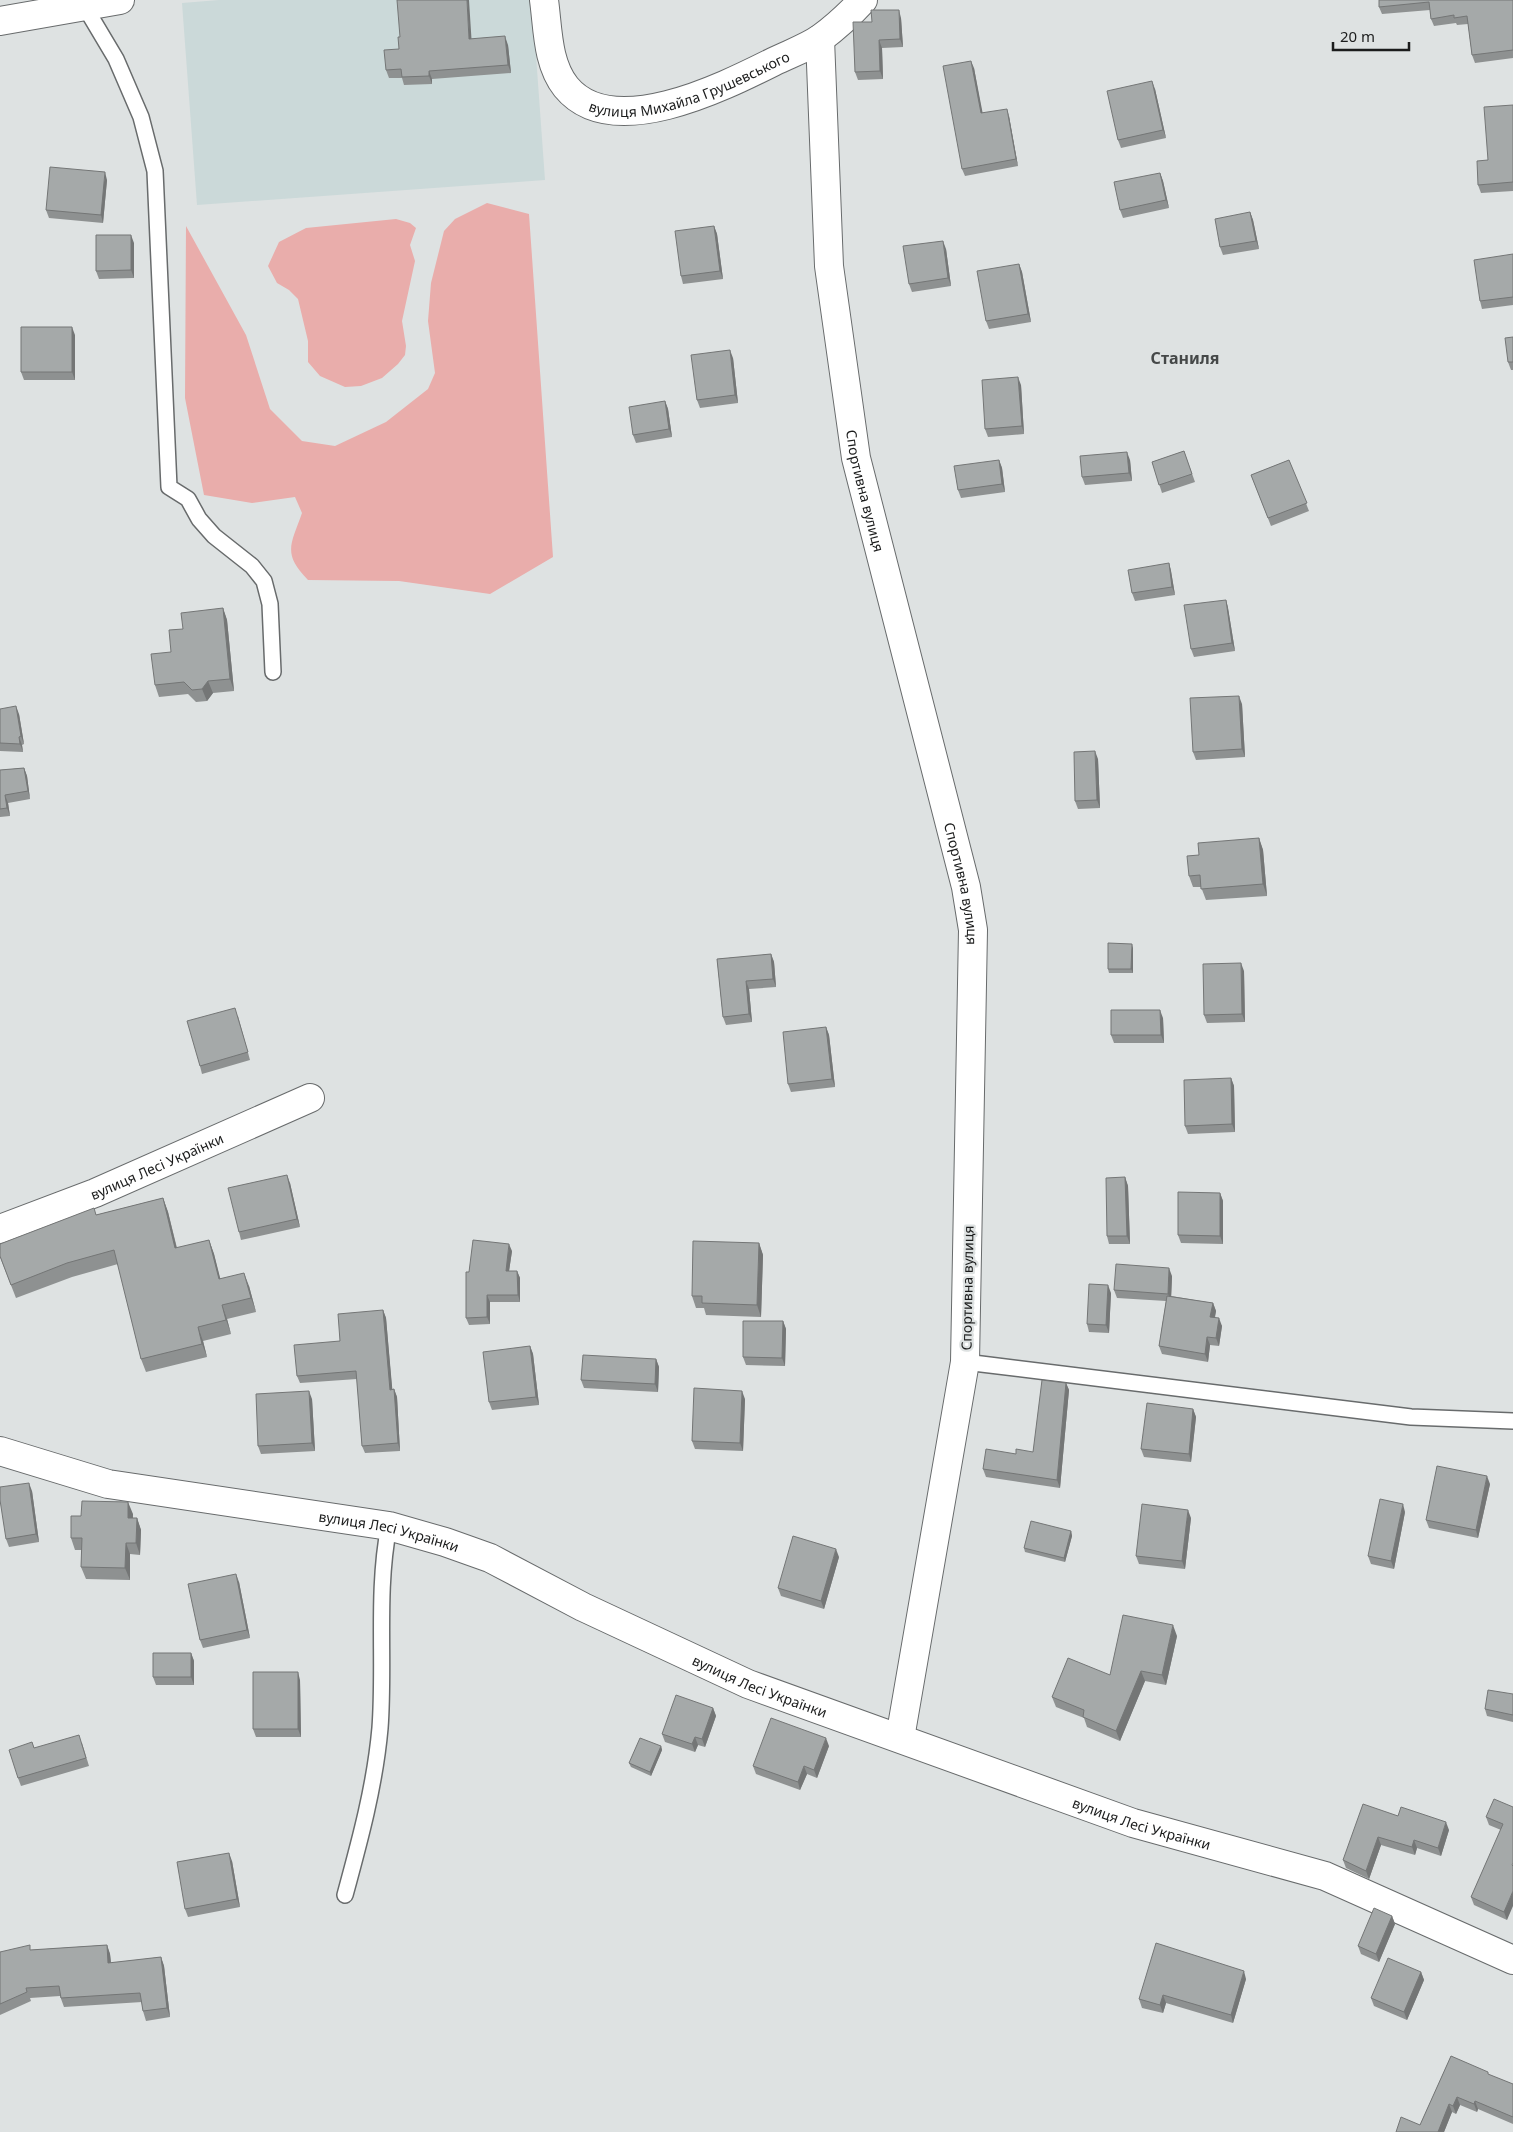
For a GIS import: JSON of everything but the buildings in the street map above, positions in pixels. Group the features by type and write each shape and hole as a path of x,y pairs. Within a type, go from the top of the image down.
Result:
{"street":[{"path":"0,22 120,0"},
{"name":"вулиця Михайла Грушевського","path":"544,0 552,60 566,87 593,107 615,111 664,107 716,90 820,39 851,13 863,0"},
{"name":"Спортивна вулиця","path":"820,39 829,266 856,458 966,887 973,930 965,1362 900,1738"},
{"name":"вулиця Лесі Українки","path":"0,1229 95,1193 310,1098"},
{"name":"вулиця Лесі Українки","path":"0,1451 108,1484 389,1526 490,1558 583,1607 748,1684 1133,1823 1325,1876 1513,1960"}],"lane":[{"path":"85,7 116,59 141,117 155,171 169,487 188,499 199,519 214,536 252,566 264,581 270,604 273,672"},
{"path":"965,1362 1411,1417 1513,1421"},
{"path":"345,1895 366,1822 380,1728 383,1554 389,1526"}],"shaded area":[{"path":"219,0 532,0 545,180 197,205 182,3"},
{"path":"487,203 529,214 553,557 490,594 399,581 308,580 300,571 292,555 292,541 302,513 295,497 252,503 204,495 185,398 186,226 246,335 270,409 302,441 335,446 386,422 428,389 435,373 428,321 431,283 444,231 455,219"},
{"path":"396,219 410,223 416,228 410,245 415,261 402,321 406,346 405,355 382,378 361,386 345,387 320,376 308,362 308,341 298,299 289,290 277,283 268,266 279,242 306,228"}],"district":[{"name":"Станиля","path":"1185,358"}]}
